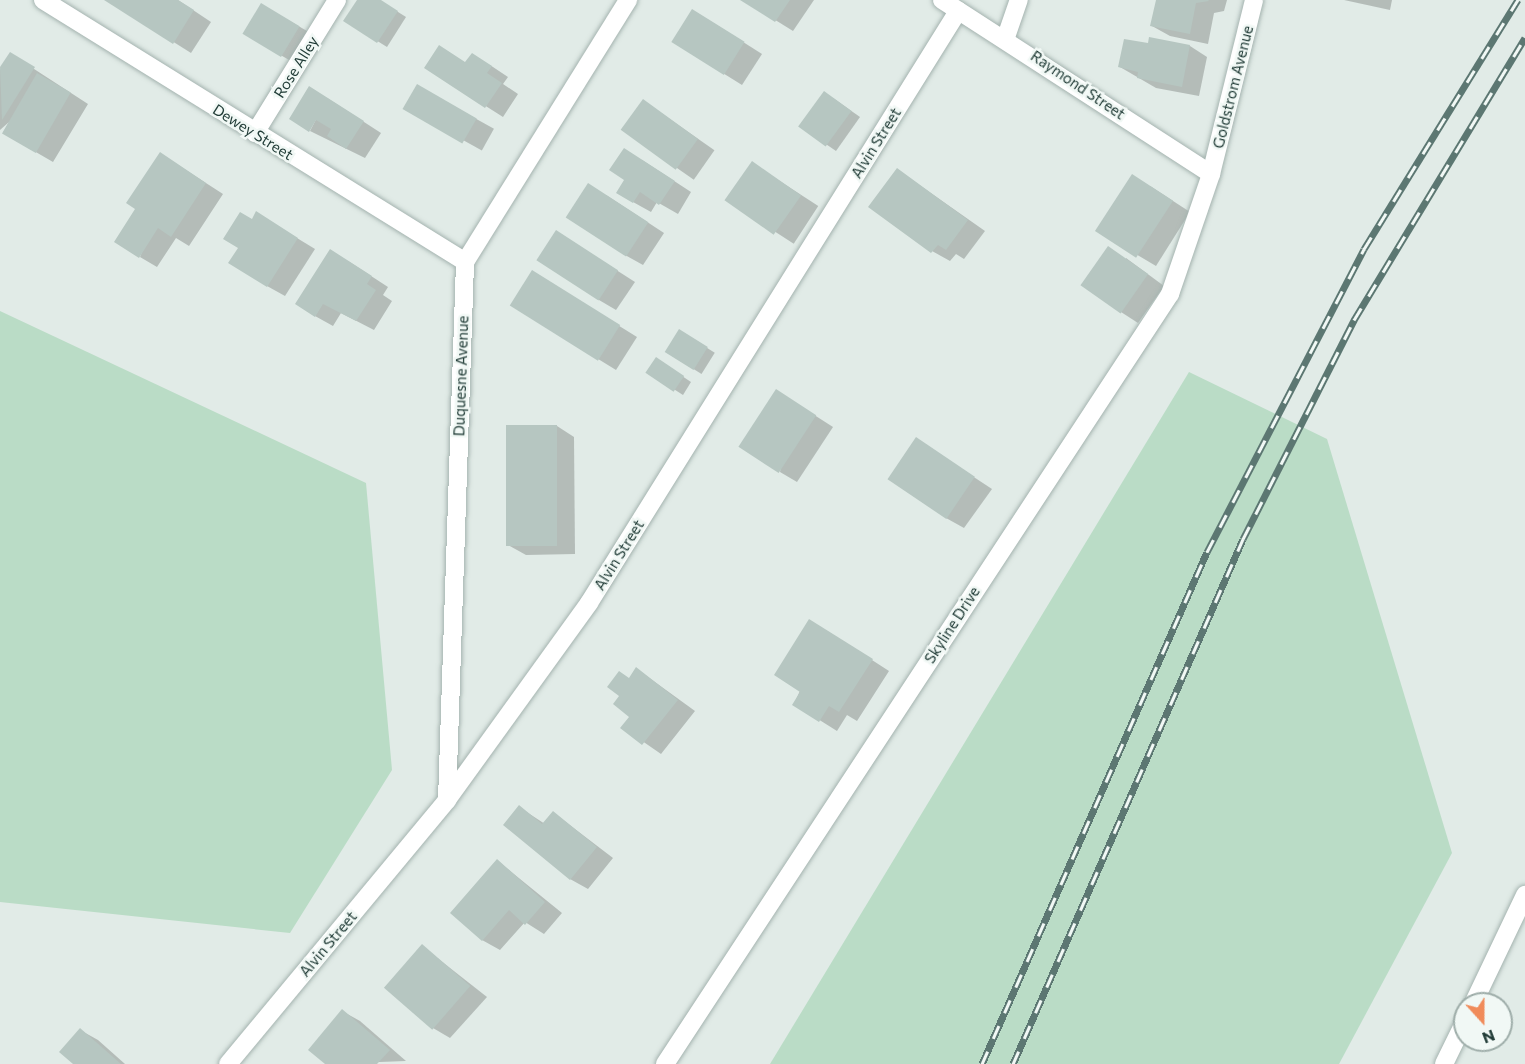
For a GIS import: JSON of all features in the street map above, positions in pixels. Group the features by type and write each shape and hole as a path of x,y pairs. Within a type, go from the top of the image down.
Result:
{"street":[{"name":"Dewey Street","path":"44,0 255,133 465,261"},
{"name":"Rose Alley","path":"255,133 337,0"},
{"path":"465,261 628,0"},
{"name":"Raymond Street","path":"942,0 1006,36 1211,174"},
{"path":"1006,36 1019,0"},
{"name":"Goldstrom Avenue","path":"1211,174 1254,0"},
{"name":"Alvin Street","path":"228,1064 447,800 589,603 958,11"},
{"name":"Skyline Drive","path":"665,1064 1170,294 1211,174"},
{"name":"Duquesne Avenue","path":"447,800 465,261"},
{"path":"1479,992 1525,895"},
{"path":"1444,1064 1453,1046"}],"green space":[{"path":"0,311 366,483 392,770 290,933 0,902"},
{"path":"1189,372 1327,439 1452,853 1339,1064 770,1064"}],"building":[{"path":"104,0 178,0 194,10 173,44"},
{"path":"357,0 381,0 398,11 377,43 343,21"},
{"path":"740,0 790,0 775,22"},
{"path":"1156,0 1209,1 1196,3 1190,34 1150,26"},
{"path":"261,3 300,26 281,57 242,34"},
{"path":"692,9 745,42 724,75 671,42"},
{"path":"1149,37 1190,45 1182,87 1137,78 1138,72 1118,67 1124,39 1148,43"},
{"path":"439,45 465,62 472,53 492,66 487,73 502,83 485,108 424,68"},
{"path":"10,52 35,67 2,120 0,67"},
{"path":"37,73 71,92 36,153 2,134"},
{"path":"417,84 477,119 462,144 402,109"},
{"path":"309,86 364,121 346,149 327,136 331,129 316,120 309,132 289,119"},
{"path":"824,91 852,111 826,147 798,127"},
{"path":"643,99 698,139 676,170 621,130"},
{"path":"624,148 675,181 659,205 640,192 633,203 616,193 624,180 609,170"},
{"path":"160,152 206,183 171,237 158,228 139,258 114,242 135,209 126,203"},
{"path":"752,161 801,195 774,235 724,200"},
{"path":"897,168 968,220 946,250 938,245 931,253 868,207"},
{"path":"1132,174 1173,201 1136,258 1095,231"},
{"path":"588,183 648,222 626,257 566,217"},
{"path":"256,211 298,238 267,287 228,263 238,248 223,239 240,212 252,219"},
{"path":"556,230 618,270 598,300 536,260"},
{"path":"1108,246 1148,274 1121,313 1080,285"},
{"path":"330,249 372,276 367,284 376,290 356,321 323,304 315,317 295,304"},
{"path":"532,270 620,325 598,361 510,306"},
{"path":"679,329 708,347 694,370 665,352"},
{"path":"656,357 684,376 674,392 645,373"},
{"path":"776,389 816,415 779,473 738,447"},
{"path":"506,425 557,425 557,546 506,546"},
{"path":"916,437 975,477 946,519 887,479"},
{"path":"809,619 873,659 839,712 829,706 819,722 792,705 800,692 774,675"},
{"path":"636,667 678,700 642,745 620,728 629,717 613,704 619,696 607,687 619,671 629,678"},
{"path":"519,805 542,824 553,811 597,847 570,880 503,825"},
{"path":"497,859 545,902 525,925 509,910 482,941 450,913"},
{"path":"422,944 470,986 432,1030 384,988"},
{"path":"342,1009 390,1050 377,1064 325,1064 308,1050"},
{"path":"80,1028 121,1064 73,1064 59,1052"}],"railway":[{"path":"982,1064 1207,552 1364,249 1518,0"},
{"path":"1013,1064 1243,539 1354,320 1525,38"}]}
